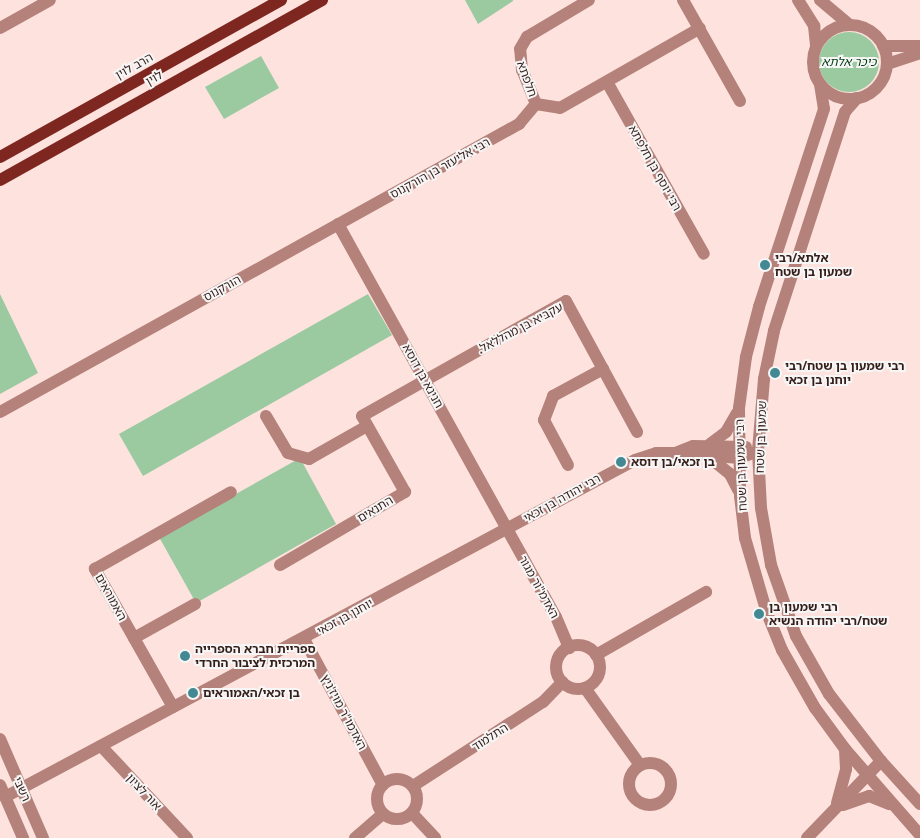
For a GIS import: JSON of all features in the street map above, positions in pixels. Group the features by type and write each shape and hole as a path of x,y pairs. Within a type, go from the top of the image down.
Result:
{"main road":[{"name":"הרב לוין","path":"0,157 281,0"},
{"name":"לוין","path":"0,180 322,0"}],"street":[{"path":"0,28 50,0"},
{"name":"חלפתא","path":"536,104 522,70 520,49 528,37 588,0"},
{"path":"683,0 740,101"},
{"path":"798,0 814,26 816,45 813,65 820,84 837,96 857,98 878,86 887,64 883,46 870,31 850,25 820,0"},
{"path":"816,45 830,30 850,25"},
{"path":"536,104 560,108 700,28"},
{"path":"883,46 920,46"},
{"path":"887,64 920,53"},
{"name":"רבי יוסף בן חלפתא","path":"607,82 704,254"},
{"name":"רבי שמעון בן שטח","path":"820,84 824,109 759,308 746,357 739,408 740,496 745,538 767,614 782,650 815,708 845,749 900,812"},
{"name":"שמעון בן שטח","path":"857,98 845,112 774,331 764,379 758,451 761,508 771,565 796,636 829,694 881,761"},
{"name":"רבי אליעזר בן הורקנוס","path":"338,224 519,124 536,104"},
{"name":"הורקנוס","path":"0,412 338,224"},
{"name":"חנינא בן דוסא","path":"338,224 507,528"},
{"name":".עקביא בן מהללאל","path":"424,379 566,302 637,432"},
{"path":"568,465 544,420 553,396 603,369"},
{"path":"266,416 288,453 309,459 367,426 362,416 424,379"},
{"path":"739,408 733,424 709,450 730,474 740,496"},
{"name":"התנאים","path":"280,565 405,492 367,426"},
{"name":"רבי יהודה בן זכאי","path":"507,528 634,460 656,454 709,450 758,451"},
{"name":"האמוראים","path":"173,707 96,569 231,492"},
{"name":"יוחנן בן זכאי","path":"3,791 22,788 304,639 507,528"},
{"name":"האדמ\"ור מגור","path":"507,528 556,617 568,648"},
{"path":"596,655 706,592"},
{"path":"134,638 195,604"},
{"name":"האדמו\"ר מויז'ניץ","path":"304,639 383,785"},
{"path":"586,647 596,655 599,672 594,682 584,688 570,687 562,682 556,666 560,655 568,648 586,647"},
{"name":"התלמוד","path":"413,786 543,702 562,682"},
{"path":"584,688 640,765"},
{"name":"רשבי","path":"0,739 43,838"},
{"name":"אור לציון","path":"101,746 187,838"},
{"path":"832,812 845,780 845,749"},
{"path":"807,838 881,761 920,804"},
{"path":"398,779 413,786 417,800 412,813 395,820 383,814 377,796 383,785 398,779"},
{"path":"3,791 23,838"},
{"path":"832,812 852,800 869,796 878,798 900,812 920,835"},
{"path":"412,813 435,838"},
{"path":"355,838 383,814"}],"green space":[{"path":"465,0 513,0 513,1 478,24"},
{"name":"כיכר אלתא","path":"849,32 865,37 870,41 874,46 879,62 874,78 870,83 865,87 849,92 833,87 828,83 824,78 819,62 824,46 828,41 833,37"},
{"path":"261,56 279,88 224,119 205,87"},
{"path":"0,294 38,373 0,394"},
{"path":"368,294 392,335 143,476 119,434"},
{"path":"300,458 336,524 196,603 159,537"}],"place":[{"name":"אלתא/רבי שמעון בן שטח","path":"765,265"},
{"name":"רבי שמעון בן שטח/רבי יוחנן בן זכאי","path":"775,373"},
{"name":"בן זכאי/בן דוסא","path":"621,462"},
{"name":"רבי שמעון בן שטח/רבי יהודה הנשיא","path":"759,614"},
{"name":"ספריית חברא הספרייה המרכזית לציבור החרדי","path":"185,656"},
{"name":"בן זכאי/האמוראים","path":"193,693"}]}
